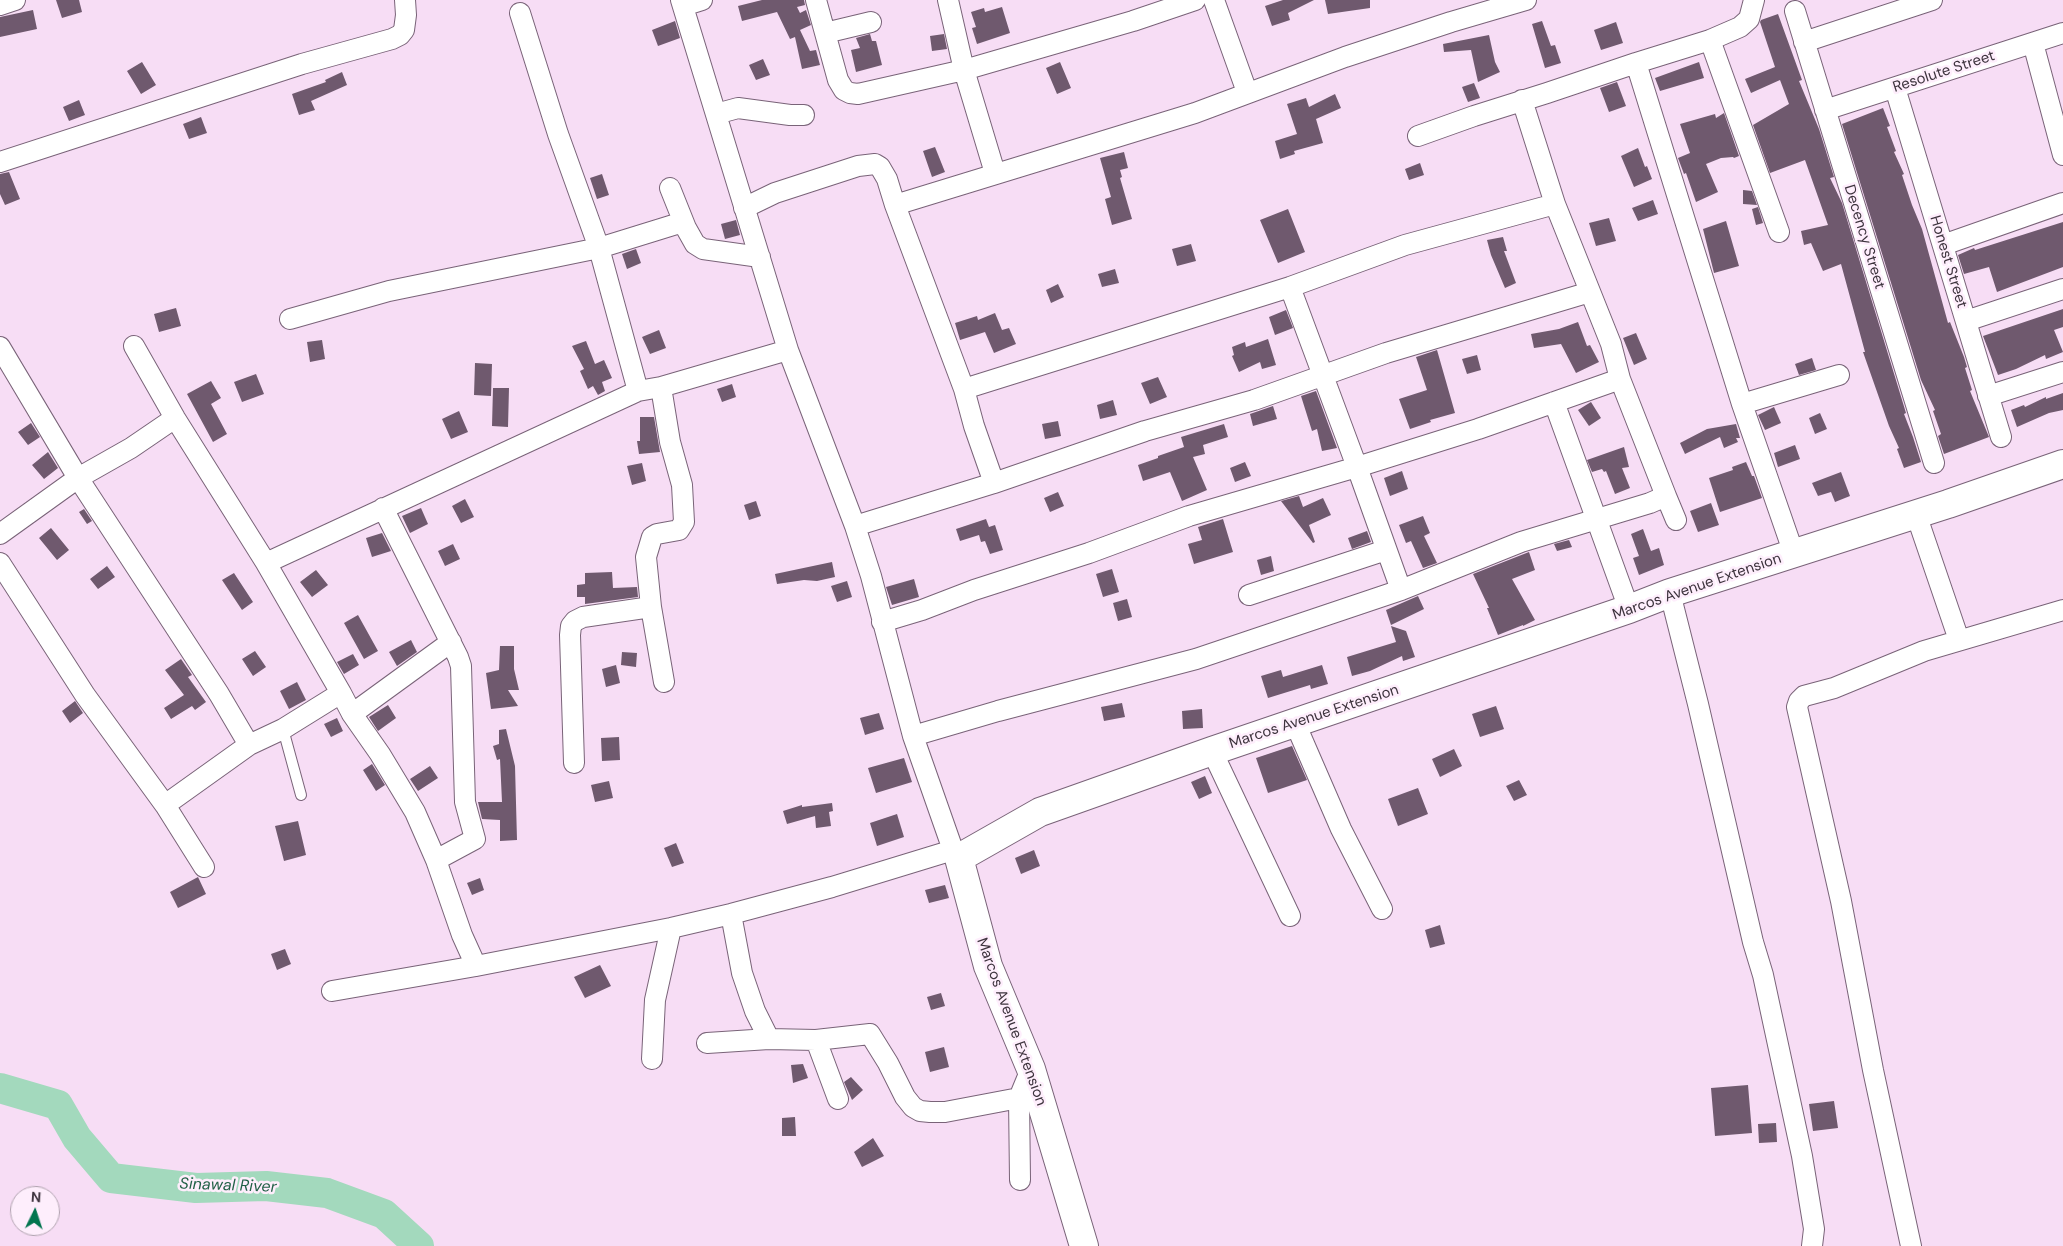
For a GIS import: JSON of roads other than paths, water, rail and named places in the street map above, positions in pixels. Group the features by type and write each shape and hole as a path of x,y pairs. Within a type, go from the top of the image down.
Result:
{"street":[{"path":"0,5 14,0"},
{"path":"0,162 302,64 392,39 400,35 404,30 406,14 404,0"},
{"path":"816,0 838,80 844,90 858,94 964,70 1133,21 1195,0"},
{"path":"948,0 964,70 995,173"},
{"path":"1214,0 1247,92"},
{"path":"895,205 1195,113 1345,56 1526,0"},
{"path":"1418,136 1522,100 1710,40 1740,26 1748,19 1754,0"},
{"path":"1804,42 1932,0"},
{"path":"332,991 476,966 671,928 731,914 956,854 913,736 871,576 855,526 788,350 716,114 689,2"},
{"name":"Decency Street","path":"1795,11 1934,463"},
{"path":"520,13 558,134 599,248 638,392"},
{"path":"825,33 871,22"},
{"name":"Resolute Street","path":"1825,110 2063,33"},
{"path":"1710,40 1780,232"},
{"path":"2033,43 2058,118 2063,155"},
{"path":"1636,63 1742,404 1794,554"},
{"name":"Honest Street","path":"1895,88 2001,437"},
{"path":"1522,100 1555,204 1612,344 1620,379 1676,520"},
{"path":"716,114 738,108 804,115"},
{"path":"744,208 775,193 869,164 880,167 888,179 895,205 964,389 974,426 994,483"},
{"path":"670,188 695,244 703,249 760,258"},
{"path":"1943,245 2063,203"},
{"path":"964,389 1290,287 1405,245 1555,204"},
{"path":"290,319 389,291 599,248 684,222"},
{"path":"1290,287 1324,375 1401,590"},
{"path":"1966,321 2063,289"},
{"path":"855,526 994,483 1146,431 1254,400 1395,350 1590,292"},
{"path":"134,346 175,418 266,563 352,714 380,754 415,812 436,860 462,935 476,966"},
{"path":"0,347 78,478 219,694 249,744"},
{"path":"266,563 638,392 788,350"},
{"path":"1988,396 2063,372"},
{"path":"1742,404 1839,375"},
{"path":"882,622 1089,553 1189,516 1357,467 1478,429 1620,379"},
{"path":"662,386 670,442 682,485 684,522 679,530 657,534 652,537 646,557 651,607 664,682"},
{"path":"1554,402 1629,610"},
{"path":"0,534 78,478 131,448 175,418"},
{"name":"Marcos Avenue Extension","path":"1084,1246 1031,1069 988,966 956,854 1040,812 1212,751 1629,610 1670,594 2063,464"},
{"path":"913,736 998,711 1196,659 1401,590 1520,542 1650,503 1666,496"},
{"path":"383,508 458,656 461,666 465,802 475,839 436,860"},
{"path":"1916,514 1960,640"},
{"path":"1249,595 1386,550"},
{"path":"0,563 85,695 165,805 204,867"},
{"path":"1670,594 1753,942 1763,975 1802,1156 1814,1229 1812,1246"},
{"path":"574,763 571,626 575,621 583,617 651,607"},
{"path":"1911,1246 1873,1070 1841,901 1797,707 1799,701 1804,696 1834,688 1924,651 2063,610"},
{"path":"352,714 451,642"},
{"path":"165,805 249,744 283,729 341,693"},
{"path":"1295,723 1341,829 1382,909"},
{"path":"1212,751 1290,916"},
{"path":"731,914 742,973 769,1039"},
{"path":"652,1059 655,1000 671,928"},
{"path":"706,1043 769,1039 816,1040 870,1034 888,1063 905,1097 912,1106 920,1111 945,1112 1019,1098"},
{"path":"816,1040 838,1099"},
{"path":"1020,1180 1019,1098 1031,1069"}],"lane":[{"path":"283,729 302,795"}],"waterway":[{"name":"Sinawal River","path":"0,1088 58,1105 77,1138 111,1178 196,1188 266,1186 327,1193 384,1214 419,1246"}]}
